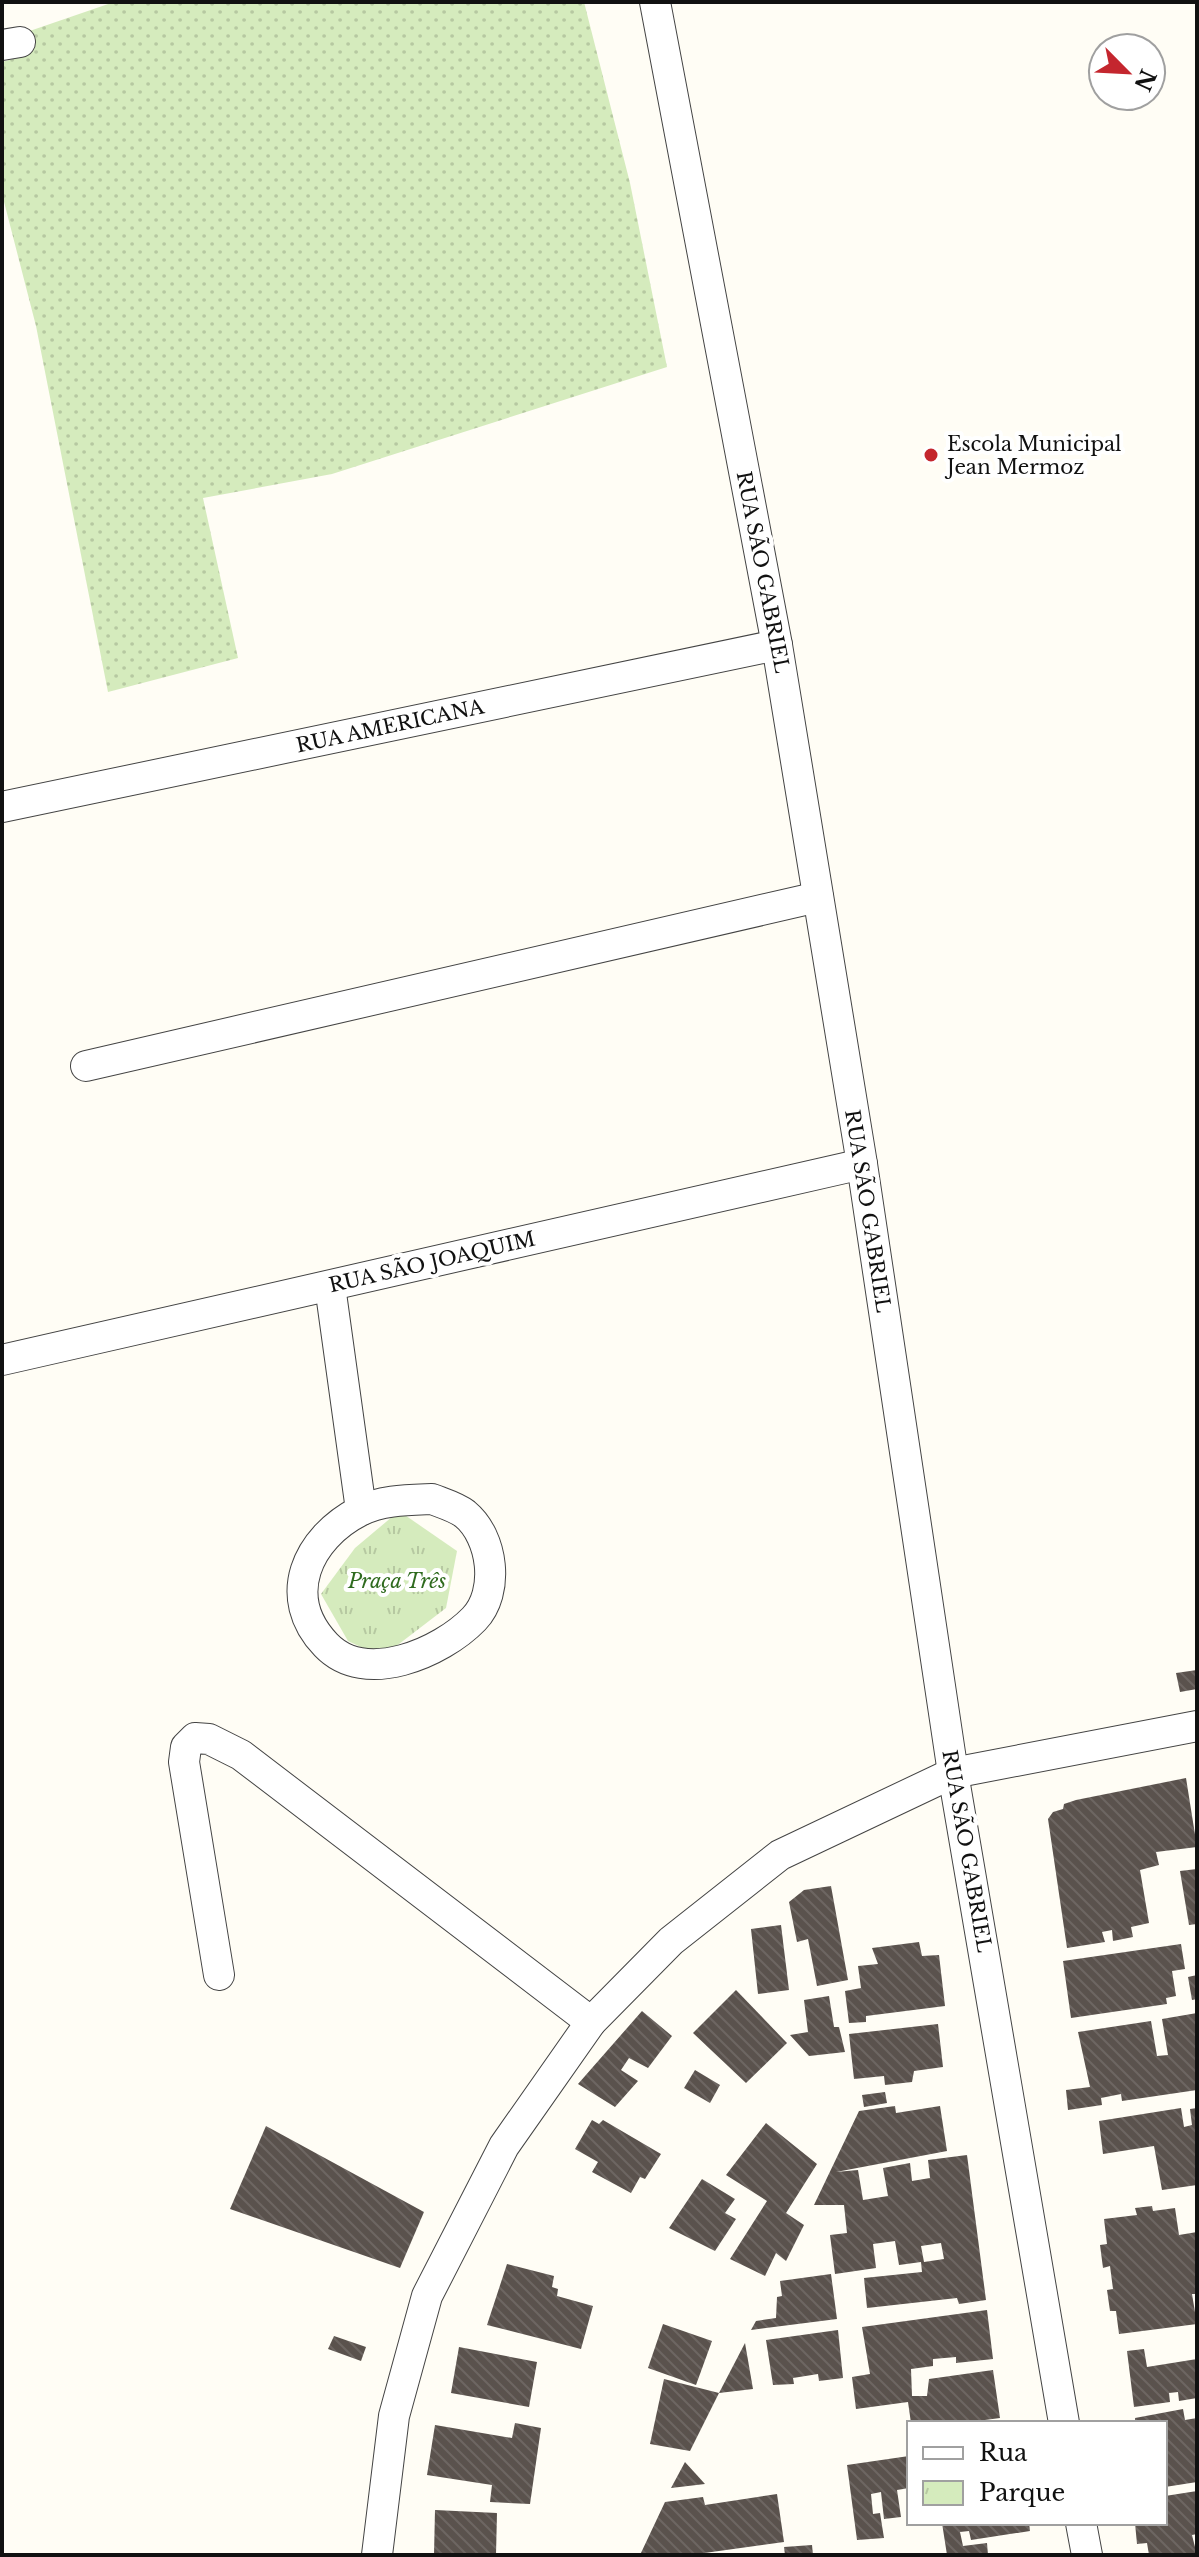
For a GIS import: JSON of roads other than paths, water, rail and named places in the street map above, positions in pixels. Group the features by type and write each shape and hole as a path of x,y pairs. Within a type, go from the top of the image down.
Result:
{"street":[{"name":"RUA SÃO GABRIEL","path":"655,2 777,645 862,1164 953,1773 1064,2421"},
{"name":"RUA AMERICANA","path":"2,807 777,645"},
{"path":"86,1066 818,897"},
{"name":"RUA SÃO JOAQUIM","path":"2,1360 862,1164"},
{"path":"330,1286 361,1510"},
{"path":"432,1499 465,1514 487,1545 491,1583 476,1617 446,1640 386,1665 355,1662 328,1647 309,1622 301,1592 308,1561 326,1535 361,1510 394,1501 432,1499"},
{"path":"377,2555 394,2416 427,2296 504,2146 591,2022 671,1941 780,1855 953,1773 1197,1726"},
{"path":"219,1975 184,1762 186,1747 195,1738 209,1739 241,1755 591,2022"},
{"path":"1081,2525 1087,2555"}],"place":[{"name":"Escola Municipal Jean Mermoz","path":"931,455"}],"park label":[{"name":"Praça Três","path":"397,1581"}]}
